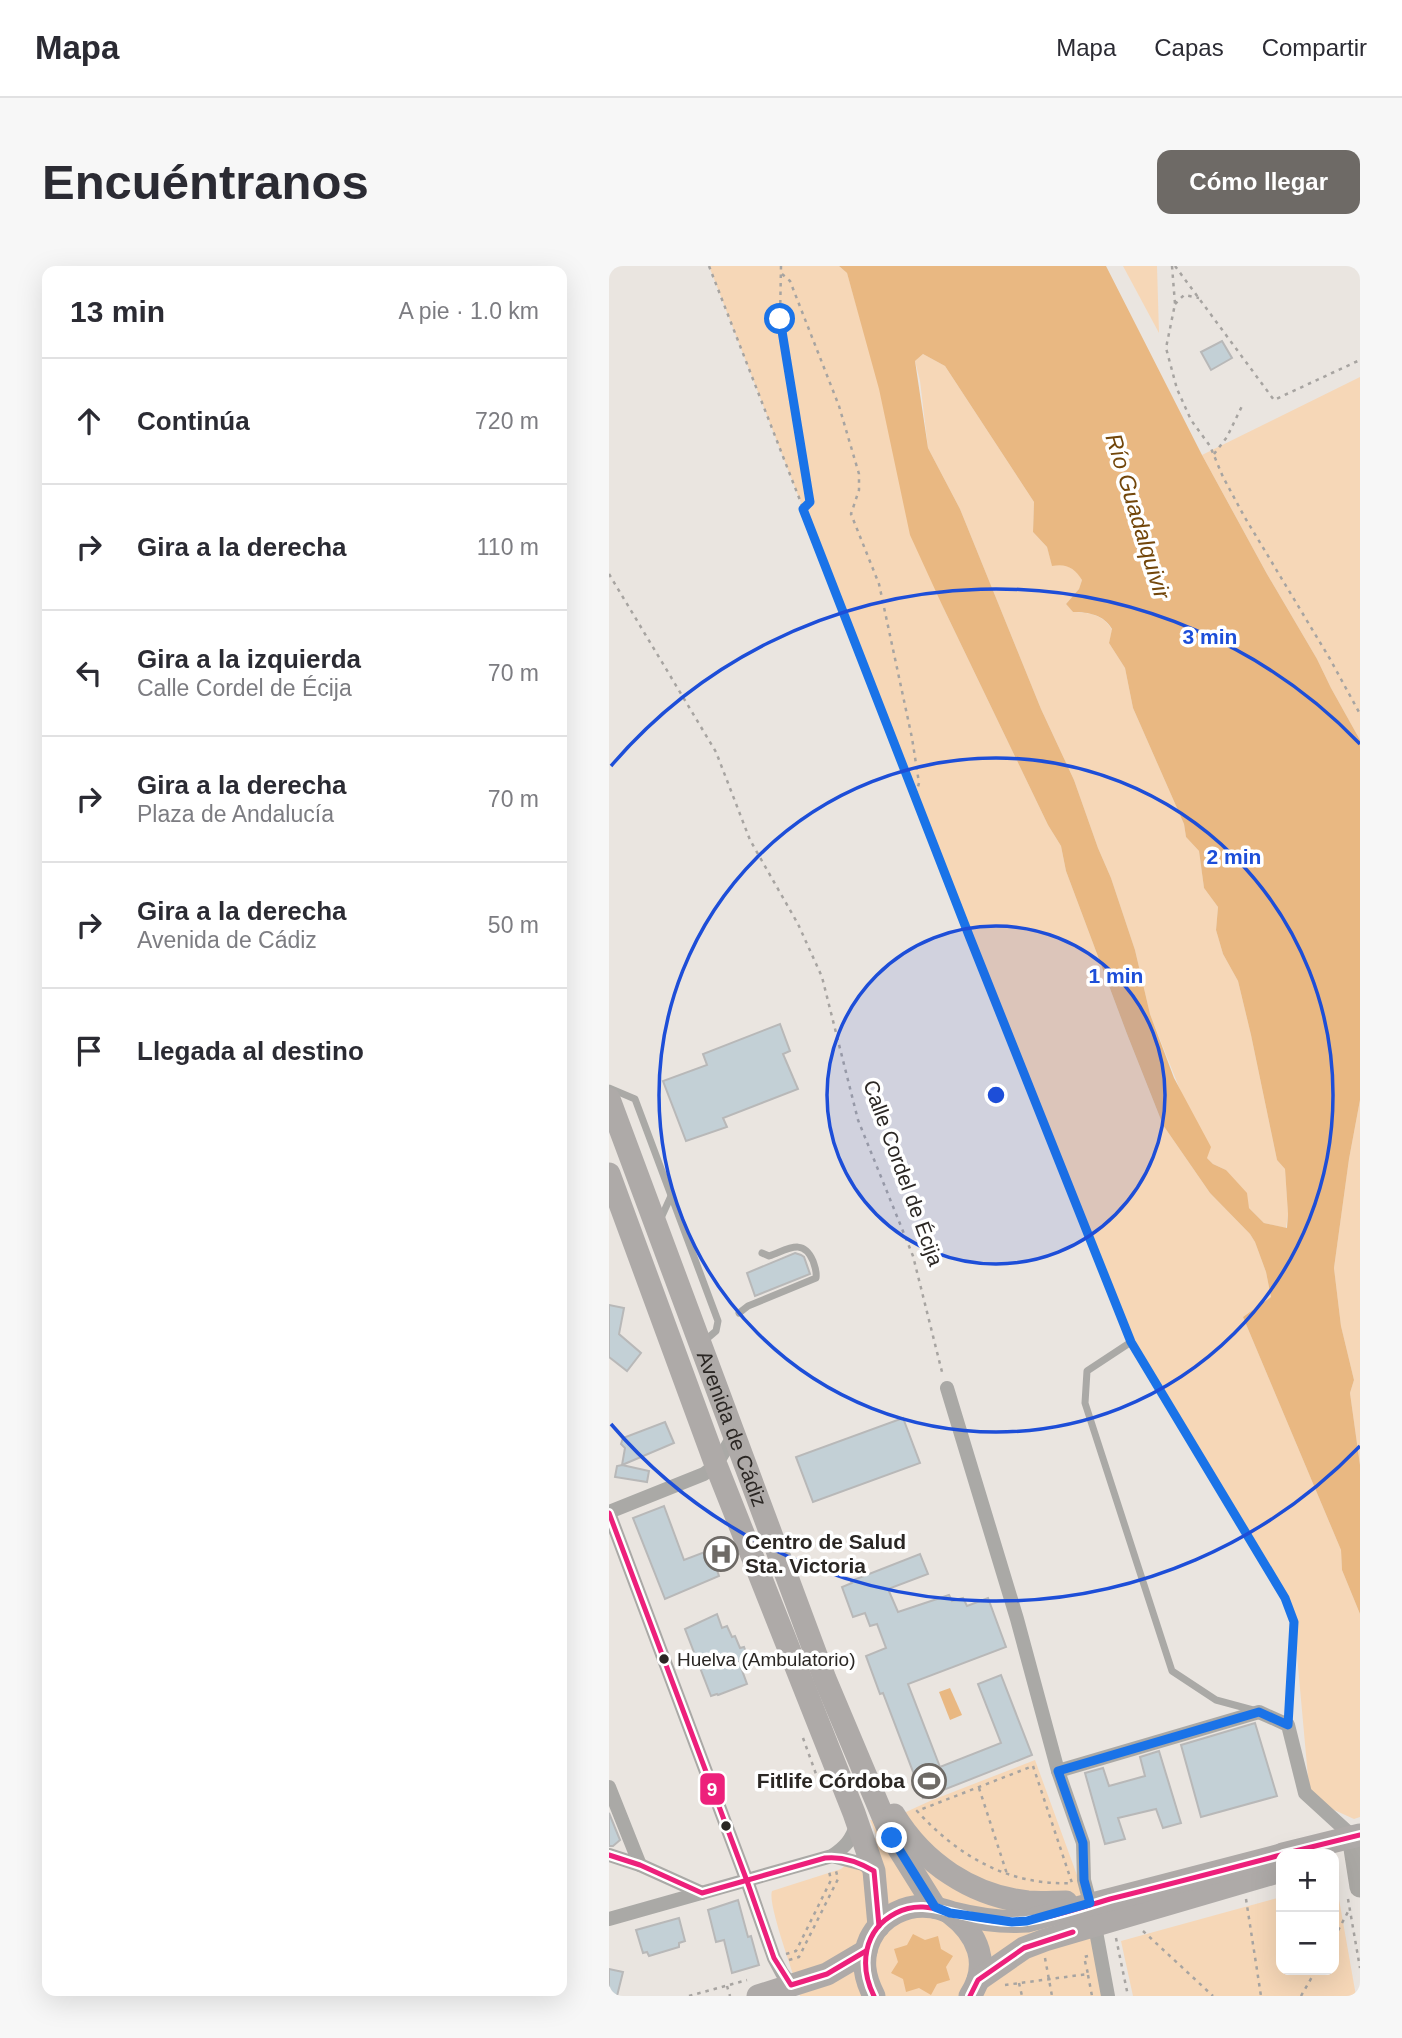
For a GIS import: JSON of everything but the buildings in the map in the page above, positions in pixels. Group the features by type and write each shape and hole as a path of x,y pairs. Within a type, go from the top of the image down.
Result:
{"main road":[{"name":"Avenida de Cádiz","path":"609,1099 820,1666 846,1729 892,1838 943,1910 964,1923 973,1935 979,1949 979,1983"},
{"name":"Avenida de Cádiz","path":"609,1174 716,1465 857,1822 874,1871 879,1926"},
{"path":"846,1729 901,1826 915,1845 945,1871 982,1890 1004,1897 1093,1915"},
{"path":"1326,1849 1352,1846 1354,1892"},
{"path":"979,1983 1024,1948 1093,1915 1276,1856"},
{"path":"874,1996 864,1966 866,1951 879,1926 904,1908 920,1906 1012,1922 1093,1915 1276,1872"},
{"path":"758,1996 827,1974 866,1951"}],"street":[{"path":"947,1388 1017,1619 1058,1771 1083,1843 1084,1880 1108,1996"},
{"path":"734,1435 716,1465 704,1474 609,1512 774,1958 791,1985"},
{"path":"1058,1771 1259,1712 1288,1725 1305,1793 1352,1846"},
{"path":"609,1787 640,1865"},
{"path":"609,1919 829,1857 848,1845 857,1822"},
{"path":"609,1855 640,1865 702,1893"},
{"path":"829,1857 863,1864 874,1871"}],"lane":[{"path":"609,1088 635,1099 717,1321 716,1331 700,1344"},
{"path":"658,1230 663,1210 671,1196"},
{"path":"739,1313 748,1306 816,1278 817,1273 806,1248 800,1246 769,1256 762,1254"},
{"path":"1131,1342 1087,1371 1085,1403 1172,1671 1216,1700 1259,1712"}],"path":[{"path":"709,266 915,798 1131,1342 1285,1598 1294,1622 1288,1725"},
{"path":"781,266 780,319 810,502 803,509"},
{"path":"1174,266 1274,400 1360,360"},
{"path":"1174,266 1175,304 1166,348 1177,389 1191,420 1210,446 1223,478 1244,516 1360,714"},
{"path":"782,274 790,281 839,406 859,474 859,491 851,514 879,584 914,749 919,783 915,798"},
{"path":"1175,304 1184,295 1199,298"},
{"path":"1213,454 1227,437 1243,406"},
{"name":"Calle Cordel de Écija","path":"609,574 716,752 750,840 798,925 822,977 858,1120 913,1256 947,1388"},
{"path":"803,1738 816,1774 822,1777"},
{"path":"1072,1883 1034,1881 1007,1874 957,1849 937,1833 917,1811 1033,1766 1072,1883 1072,1889"},
{"path":"979,1787 1007,1874"},
{"path":"774,1958 796,1951 831,1880 829,1857"},
{"path":"1339,1929 1350,1909 1354,1892"},
{"path":"1246,1899 1261,1996"},
{"path":"1350,1909 1360,1968"},
{"path":"1140,1928 1213,1996"},
{"path":"1116,1938 1128,1996"},
{"path":"1041,1942 1052,1996"},
{"path":"1084,1957 1092,1996"},
{"path":"979,1983 1004,1985 1088,1974"},
{"path":"1301,1996 1313,1975"},
{"path":"1019,1983 1022,1996"},
{"path":"727,1986 730,1996"}],"shaded area":[{"path":"709,266 839,266 847,273 943,607 1048,825 1061,846 1066,871 1163,1125 1210,1193 1255,1242 1266,1272 1271,1297 1243,1317 1341,1550 1342,1570 1360,1614 1360,1817 1354,1819 1310,1799 1294,1622 1285,1598 1131,1342 970,938"},
{"path":"1123,266 1157,266 1159,333"},
{"path":"923,354 945,366 1034,502 1033,532 1047,547 1052,565 1070,567 1082,580 1079,589 1066,604 1073,612 1100,618 1112,630 1109,643 1125,668 1133,708 1184,824 1186,837 1199,851 1204,888 1218,907 1216,930 1223,954 1238,981 1277,1160 1285,1169 1288,1214 1286,1228 1264,1223 1249,1208 1226,1170 1207,1158 1150,1014 1135,950 1074,780 1041,709 960,509 928,448 915,361"},
{"path":"1360,377 1360,740 1202,455"},
{"path":"1360,1100 1360,1465 1350,1393 1354,1380 1341,1326 1334,1268"},
{"path":"1035,1760 1078,1878 1105,1996 800,1996 777,1925 772,1891 841,1869 877,1837 870,1820 894,1822 906,1812 930,1801"},
{"path":"1276,1898 1276,1975 1339,1975 1339,1899 1356,1996 1133,1996 1121,1941"}],"water":[{"name":"Río Guadalquivir","path":"839,266 1106,266 1202,455 1360,740 1360,1100 1334,1268 1341,1326 1354,1380 1350,1393 1360,1465 1360,1614 1342,1570 1341,1550 1243,1317 1271,1297 1266,1272 1255,1242 1210,1193 1163,1125 1066,871 1061,846 1048,825 910,535 879,389 847,273","holes":["923,354 945,366 1034,502 1033,532 1047,547 1052,566 1070,567 1082,580 1079,589 1066,604 1073,612 1100,617 1112,629 1109,643 1125,668 1133,708 1184,824 1186,837 1199,851 1204,888 1218,907 1216,930 1223,954 1238,981 1277,1160 1285,1169 1287,1228 1264,1223 1249,1208 1247,1193 1226,1170 1207,1158 1211,1147 1174,1078 1150,1014 1135,950 1111,878 1074,780 1041,709 960,509 928,448 915,361"]},
{"path":"950,1688 962,1715 950,1720 939,1692"},
{"path":"913,1934 925,1940 938,1936 941,1949 953,1956 946,1967 950,1980 937,1984 931,1995 919,1988 906,1992 903,1979 891,1973 898,1962 894,1949 907,1945"}],"transit line":[{"name":"9","path":"609,1513 774,1958 791,1985 827,1974 866,1951"},
{"name":"9","path":"1303,1849 1360,1835"},
{"name":"9","path":"609,1855 640,1865 702,1893 825,1858 851,1860 874,1871 879,1926"},
{"name":"9","path":"874,1996 866,1973 867,1950 871,1939 885,1920 904,1909 921,1907 995,1921 1027,1921 1276,1856"},
{"name":"9","path":"970,1996 978,1980 1024,1948 1073,1932"}],"place":[{"name":"Centro de Salud Sta. Victoria","path":"721,1554"},
{"name":"Huelva (Ambulatorio)","path":"664,1659"},
{"name":"Fitlife Córdoba","path":"929,1781"}],"route":[{"path":"780,319 810,502 803,509 970,938 1131,1342 1285,1598 1294,1622 1288,1725 1259,1712 1058,1771 1083,1843 1084,1880 1090,1903 1027,1921 999,1922 950,1913 935,1907 892,1838"}]}
